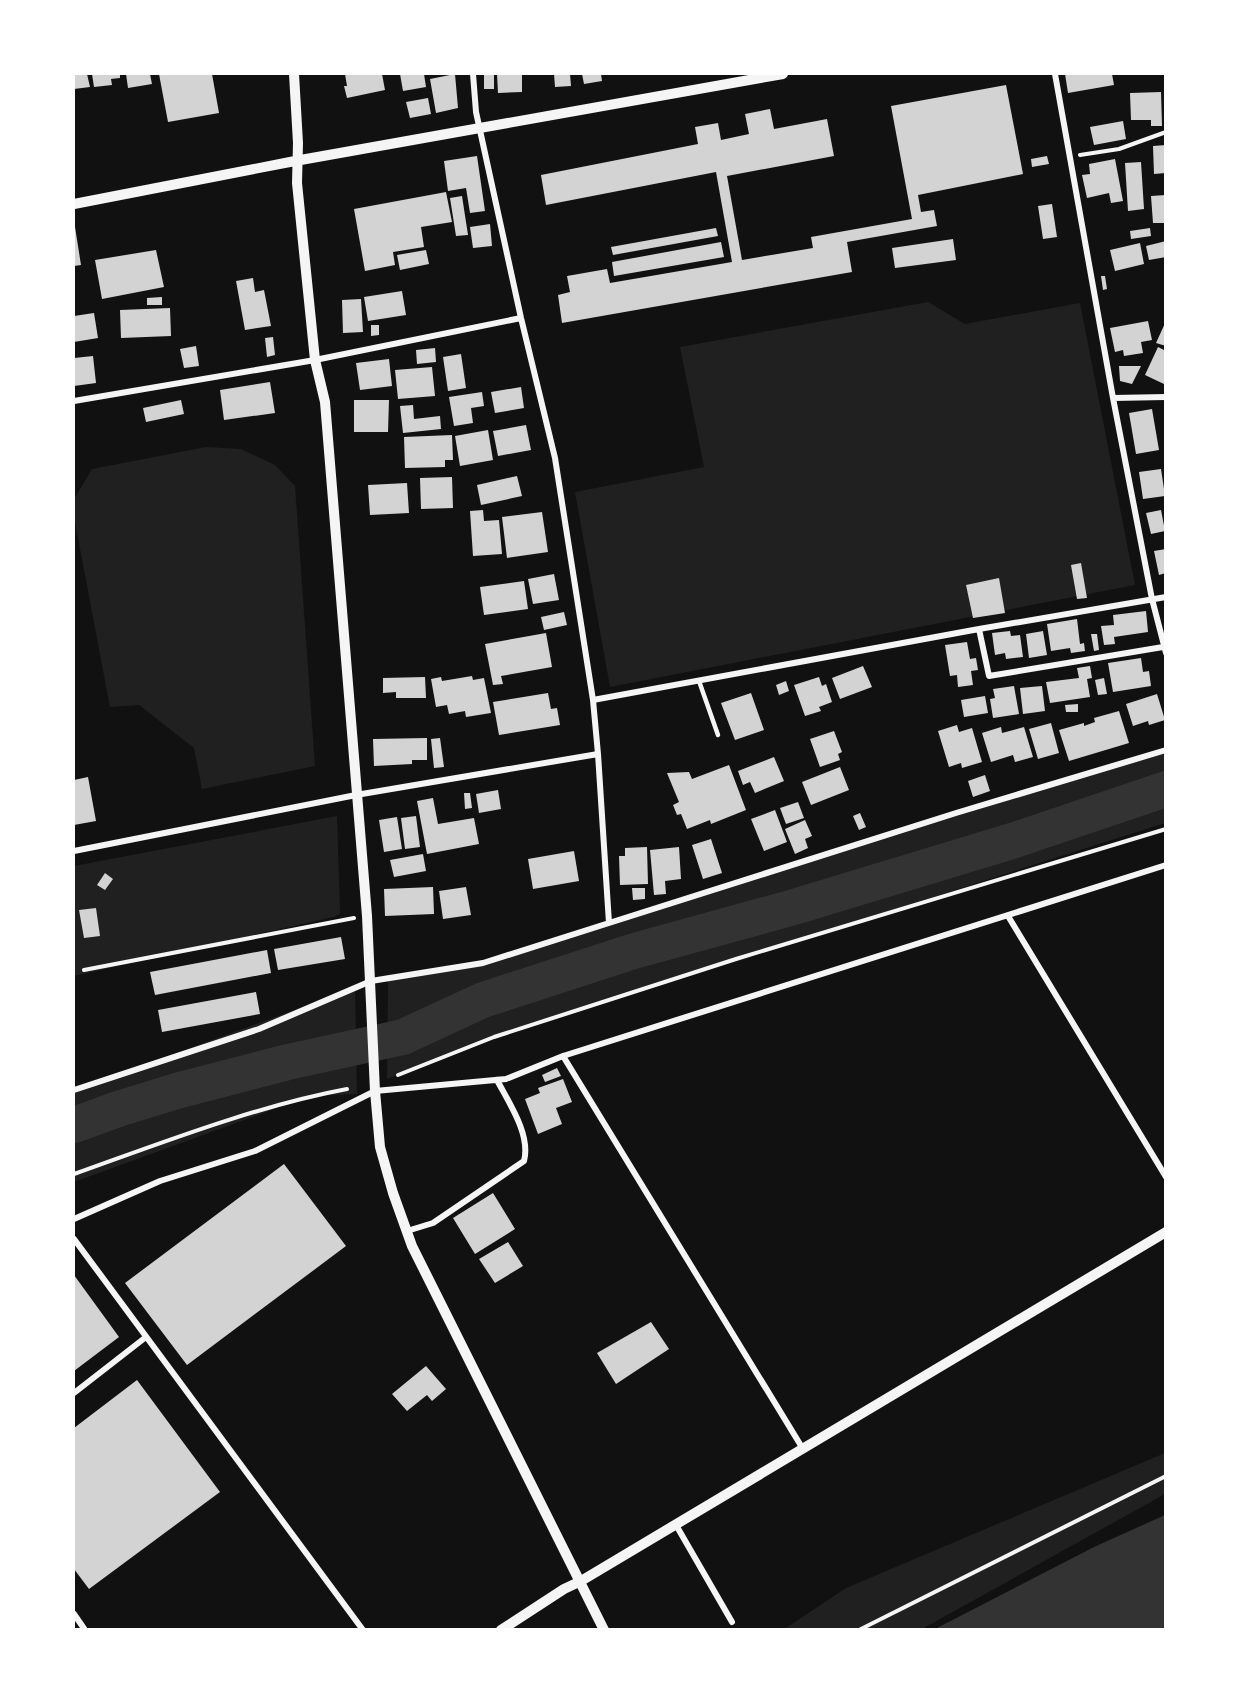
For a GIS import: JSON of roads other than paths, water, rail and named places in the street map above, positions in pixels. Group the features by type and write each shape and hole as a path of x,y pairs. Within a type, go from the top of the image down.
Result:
{"street":[{"path":"294,74 297,183 315,360 326,402 356,795 368,916 375,1088 380,1148 412,1246 604,1629"},
{"path":"472,74 476,112 521,318 555,458 593,700 609,923"},
{"path":"74,204 298,160 783,74"},
{"path":"979,629 989,676 1164,650 1092,290 1055,74"},
{"path":"74,401 315,360 521,318"},
{"path":"1113,398 1166,397"},
{"path":"593,700 1166,597"},
{"path":"74,1090 259,1029 371,981 483,963 956,813 1166,750"},
{"path":"74,851 356,795 598,754"},
{"path":"74,1218 160,1181 255,1150 375,1088 506,1079 563,1056 1166,865"},
{"path":"1008,916 1166,1177"},
{"path":"563,1056 803,1449"},
{"path":"407,1231 433,1223 524,1161 527,1150 512,1103 497,1080"},
{"path":"501,1629 564,1589 676,1525 1166,1232"},
{"path":"74,1239 363,1629"},
{"path":"74,1393 146,1337"},
{"path":"676,1525 732,1622"},
{"path":"74,1614 85,1629"}],"lane":[{"path":"699,681 718,735"}],"waterway":[{"path":"74,1125 180,1090 288,1062 403,1037 483,1000 634,951 794,907 1015,840 1166,789"}]}
